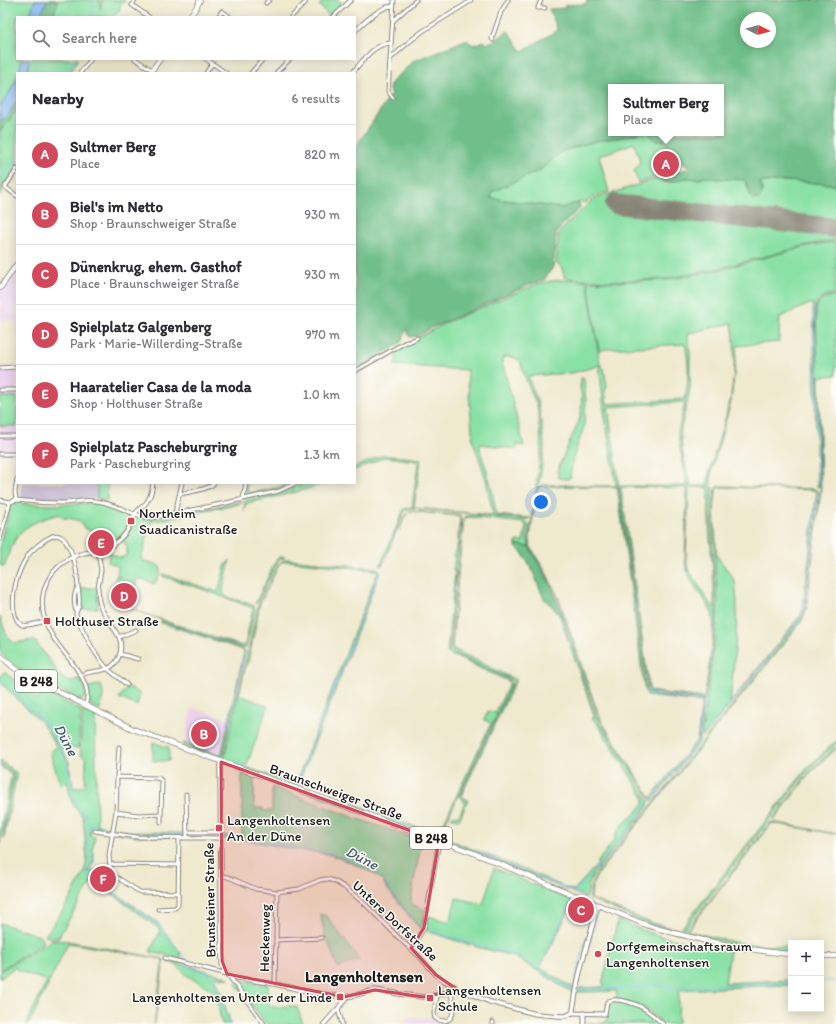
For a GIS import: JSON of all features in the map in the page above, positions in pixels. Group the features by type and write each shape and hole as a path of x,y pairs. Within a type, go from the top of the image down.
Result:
{"main road":[{"path":"190,15 199,0"},
{"path":"151,72 159,60"},
{"path":"0,288 16,265"},
{"name":"Braunschweiger Straße","path":"0,655 13,667 24,674 138,730 221,762 439,841 638,922 665,931 747,949 788,954"},
{"path":"824,956 836,956"}],"street":[{"path":"135,0 132,5 148,16"},
{"path":"266,3 269,0"},
{"path":"291,16 305,3 306,0"},
{"path":"334,16 351,0"},
{"path":"393,98 388,91 394,0"},
{"path":"392,21 416,0"},
{"path":"390,59 423,31 471,0"},
{"path":"493,40 492,38 501,12 508,0"},
{"path":"541,0 538,8 545,8"},
{"path":"356,29 369,18 390,6 393,6"},
{"path":"219,16 222,12 228,16"},
{"path":"353,72 368,54 386,43 391,43"},
{"path":"81,72 90,60"},
{"path":"136,60 151,72"},
{"path":"207,60 224,72"},
{"path":"252,72 262,60"},
{"path":"277,72 289,60"},
{"path":"207,72 212,64"},
{"path":"16,170 5,187 16,195"},
{"path":"356,370 406,342 417,338"},
{"path":"0,368 16,367"},
{"path":"0,390 16,390"},
{"path":"0,436 16,436"},
{"path":"0,454 16,454"},
{"path":"16,484 16,500"},
{"path":"85,705 87,689 81,675 53,638 45,621 42,603 47,581 56,568 64,562 84,553 106,549 121,539 127,531 134,515 146,503 151,495 153,484"},
{"path":"175,513 182,484"},
{"path":"180,494 208,488 213,484"},
{"path":"243,499 246,484"},
{"path":"0,500 10,502 16,500 63,503 90,500 108,503 134,515 152,518 279,491 294,484"},
{"path":"0,539 10,502"},
{"path":"45,621 25,626 20,623 16,618 13,607 13,595 26,557 34,548 56,535 64,539 74,558 78,574 79,592 79,607 76,614 89,642 108,668 127,684"},
{"path":"81,675 108,668 116,662 122,646 120,637 101,608 99,601 98,588 101,570 98,551"},
{"path":"120,637 136,630"},
{"path":"120,654 138,659"},
{"path":"120,747 116,812 110,852 111,871 113,875 139,892 178,893"},
{"name":"Brunsteiner Straße","path":"221,762 220,838 222,963 224,970 228,975"},
{"path":"117,777 160,779 162,782 161,822"},
{"path":"186,794 187,838"},
{"path":"116,812 161,814"},
{"path":"95,831 137,837 220,838"},
{"path":"187,832 220,832"},
{"path":"158,908 176,907 178,905 179,838"},
{"path":"411,949 424,928 439,841"},
{"path":"110,864 179,865"},
{"name":"Untere Dorfstraße","path":"221,876 228,877 256,888 277,892 299,889 320,880 326,879 334,881 365,904 422,959 436,975 455,986 458,990"},
{"name":"Heckenweg","path":"274,984 277,892"},
{"path":"572,1013 582,963 598,905"},
{"path":"276,940 322,938"},
{"path":"165,958 228,975 315,993 347,997 374,990 417,997 426,997 458,990 490,1002 536,1014 559,1016 565,1016 572,1013 605,1014 607,1002 610,1000 615,1000 642,1007 663,1024"},
{"path":"228,975 264,1024"},
{"path":"437,995 434,1013 436,1019 440,1021 449,1020 452,1018 453,1007 451,992"},
{"path":"324,1024 347,997"},
{"path":"338,1008 342,1024"},
{"path":"584,1013 584,1024"}],"highlighted area":[{"path":"221,762 439,841 424,928 411,948 436,975 458,990 423,997 375,990 344,997 227,974 222,961"}],"shaded area":[{"path":"16,263 16,322 0,319 0,287"},
{"path":"0,366 16,366 16,454 0,454"},
{"path":"21,484 97,484 97,498 58,500 21,499"},
{"path":"192,708 229,719 220,757 184,743"},
{"path":"407,1017 434,1018 435,1024 403,1024 403,1020 407,1020"}],"green space":[{"path":"0,0 100,0 100,10 101,0 125,0 124,3 121,4 119,11 113,16 16,16 16,60 77,60 71,72 16,72 16,168 9,179 2,186 1,189 3,190 0,195"},
{"path":"47,0 58,0 53,16 40,16"},
{"path":"326,0 339,0 343,4 331,16 329,16 319,5"},
{"path":"587,0 643,0 645,3 657,0 836,0 836,187 830,184 804,182 760,182 761,197 759,199 752,199 745,180 706,177 698,179 685,178 673,182 665,182 659,178 690,168 664,140 656,141 652,136 724,136 724,84 608,84 608,136 629,136 596,141 562,151 539,171 492,192 491,198 562,208 579,203 580,208 561,226 556,234 553,267 544,280 531,284 431,328 418,336 410,337 408,330 406,330 398,345 356,368 356,147 392,93 389,90 390,84 413,61 466,40 473,45 484,41 487,44 508,31 522,51 558,30 549,9 565,8 565,5 586,4"},
{"path":"16,102 16,110 0,132 0,122 10,112"},
{"path":"629,136 652,136 656,141 662,140 678,159 680,165 678,169 638,183 634,170 640,161 634,143 599,156 609,192 594,196 585,203 580,201 579,203 562,208 491,198 492,191 539,171 562,151 596,141"},
{"path":"706,177 745,180 752,199 763,190 760,182 786,181 830,184 836,187 836,240 811,244 716,269 665,279 607,281 564,277 562,267 556,263 558,236 562,229 592,200 659,178 665,182 673,182 685,178 698,179"},
{"path":"832,242 836,243 836,293 817,302 815,309 819,486 817,487 813,304 780,317 778,342 737,346 734,374 732,323 689,333 690,389 681,430 681,437 685,464 690,483 692,485 687,485 678,432 685,403 683,402 608,407 619,485 616,485 604,410 599,365 571,373 528,376 539,406 544,444 539,484 536,487 541,451 537,406 520,361 512,357 503,357 502,361 524,446 517,445 517,449 480,444 480,450 491,486 496,515 530,518 528,519 412,508 407,509 404,512 383,564 380,566 404,509 412,507 418,463 417,461 385,457 356,470 356,467 383,455 421,459 414,508 493,515 486,479 473,441 467,370 395,365 397,350 445,323 532,286 559,280 587,281 600,364 604,370 607,386 605,391 607,404 685,399 688,372 685,344 606,349 599,351 588,281 614,282 666,280 718,270 808,246"},
{"path":"836,295 836,375 819,377 821,491 806,609 803,619 598,873 592,885 598,872 801,620 804,614 806,608 820,492 816,311 820,301"},
{"path":"581,378 584,380 586,401 584,427 573,458 570,478 558,478 559,466 581,414"},
{"path":"733,387 731,402 711,473 711,485 707,485"},
{"path":"0,397 16,397 16,426 0,426"},
{"path":"97,484 110,484 107,485 107,501 97,498"},
{"path":"247,484 249,493 291,484 282,488 247,496 245,495"},
{"path":"298,484 302,484 298,487 311,484 321,484 296,492 248,503 246,504 244,511 246,500 287,490 294,490 291,488"},
{"path":"542,485 618,486 647,691 655,695 699,700 702,701 703,703 699,742 652,801 605,729 597,714 557,595 530,547 529,538 535,497 537,488","holes":["542,486 617,487 644,687 647,696 702,702 697,740 651,798 602,722 559,599 547,574 531,547 530,538 538,488"]},
{"path":"619,486 710,486 713,488 711,521 716,598 716,617 712,644 712,613 692,581 686,568 685,560 687,488 621,487 649,687 651,690 656,692 704,698 706,689 704,701 698,698 650,692 648,689","holes":["689,488 708,488 709,491 709,518 714,586 713,608 688,569 686,558"]},
{"path":"719,486 816,490 718,487"},
{"path":"717,488 714,512 717,556 735,582 737,602 736,638 730,703 800,616 803,608 817,491 818,492 804,609 800,619 703,737 702,730 716,630 718,602 713,522 715,489"},
{"path":"243,501 243,503 153,522 153,519"},
{"path":"11,503 54,505 97,503 110,506 130,515 130,519 125,530 112,542 110,533 97,530 93,532 84,528 80,521 63,518 59,514 33,523 17,536 4,567 0,565 0,543"},
{"path":"411,511 460,515 461,521 449,649 455,655 508,679 510,682 447,653 455,571 453,571 460,516"},
{"path":"407,514 400,530 399,530 405,516"},
{"path":"470,515 526,521 529,526 527,537 529,547 516,544 517,541 523,542 526,526 524,523 468,517 464,519"},
{"path":"134,519 152,519 141,560 156,564 161,568 161,570 160,575 154,584 145,580 137,579 130,607 135,610 118,601 114,591 116,576 122,577 117,576 118,566 108,562 110,553 120,558 127,555 127,546 122,541 128,533"},
{"path":"464,519 459,561 463,521"},
{"path":"516,544 529,547 548,580 562,615 560,616 544,599 531,567 516,547"},
{"path":"279,557 285,557 278,561 257,603 255,604 276,560"},
{"path":"288,559 376,568 379,569 380,572 297,787 226,761 226,759 224,761 258,606 279,564 283,560","holes":["288,561 378,571 295,785 246,767 268,706 239,695 246,664 248,663 260,603 279,564"]},
{"path":"230,560 223,593 227,597 253,605 255,609 246,647 244,648 185,629 139,611 174,624 243,646 245,645 253,608 162,576 163,574 218,592 226,564"},
{"path":"459,566 452,648 516,680 461,796 468,800 459,820 451,817 458,815 462,809 464,802 460,796 513,682 510,679 458,655 451,648"},
{"path":"80,588 97,588 98,608 79,610"},
{"path":"562,615 595,714 649,801 648,806 636,822 634,821 634,824 593,875 589,883 587,898 441,839 447,839 574,890 598,864 597,863 615,839 616,833 620,827 636,813 644,803 644,798 598,725 592,718 594,717 593,713 560,616"},
{"path":"0,616 6,634 14,643 34,640 65,680 71,682 79,678 85,688 85,698 80,700 31,676 12,664 0,652"},
{"path":"161,621 245,651 223,756 220,759 183,746 184,743 221,756 244,651 161,623"},
{"path":"4,672 39,699 43,691 81,710 78,748 61,747 70,764 69,768 73,788 85,786 86,759 81,755 80,748 83,712 87,712 95,716 97,825 113,828 111,832 91,828 90,836 95,837 93,846 94,862 87,872 109,870 112,876 105,886 157,922 181,953 180,955 184,961 150,952 160,931 157,927 93,880 59,938 45,936 66,906 84,873 87,860 83,817 73,805 68,783 60,784 50,752 57,747 42,723 0,682 0,676"},
{"path":"510,682 511,684 438,838 298,789 300,786 438,835 491,723 484,720 488,711 495,713"},
{"path":"101,685 103,698 100,710 90,705 88,687"},
{"path":"128,686 140,694 137,706 119,698"},
{"path":"836,741 836,744 804,775 682,932 650,925 590,899 592,885 591,899 649,922 680,930 808,767"},
{"path":"153,742 169,747 169,761 153,761"},
{"path":"836,747 836,749 810,773 774,820 773,819 807,775"},
{"path":"0,760 17,773 4,839 4,830 14,775 13,772 0,763"},
{"path":"0,765 12,773 13,776 0,844 0,832 11,775"},
{"path":"242,774 254,778 254,808 263,808 263,811 272,811 272,787 422,841 411,902 413,905 425,910 421,930 388,890 382,880 373,873 354,864 328,854 246,840 224,839 223,835 242,838"},
{"path":"772,822 836,834 772,823 687,931 734,942 764,946 788,946 788,952 747,947 686,934 687,930"},
{"path":"116,829 133,832 185,833 185,836 134,836 117,833"},
{"path":"494,868 572,901 570,908 540,968 575,988 574,993 513,956 476,947 471,943 470,945 424,930 424,928 426,929 428,916 450,922 456,898 483,904"},
{"path":"320,914 326,916 359,960 338,968 326,939"},
{"path":"618,920 663,937 730,951 725,983 788,980 788,985 679,990 678,1024 664,1024 647,1009 616,999 617,991 577,992 578,988 602,987 605,985 603,984"},
{"path":"0,923 40,936 43,943 0,970"},
{"path":"52,940 68,941 163,959 68,943 29,1024 26,1024 47,981 17,970 15,967 0,978 0,971"},
{"path":"163,959 164,960 154,1024"},
{"path":"169,960 229,978 215,976 231,1024 222,1024 215,994 177,966 167,962"},
{"path":"239,980 268,985 269,1005 276,1007 297,1007 303,1024 266,1024 236,984"},
{"path":"615,1001 629,1004 640,1009 661,1024 587,1024 605,1023 605,1021 607,1021 609,1002"}],"water":[{"path":"35,0 47,0 40,16 29,16"},
{"path":"21,60 29,60 28,72 18,72"},
{"path":"16,80 16,102 10,112 0,122 0,107"}],"waterway":[{"path":"91,16 94,0"},
{"path":"0,20 5,11"},
{"path":"65,72 74,60"},
{"path":"0,178 16,159"},
{"path":"814,307 818,484"},
{"path":"728,706 800,617 804,607 818,492"},
{"path":"346,659 379,572"},
{"path":"228,727 244,653"},
{"path":"296,786 344,663"},
{"name":"Düne","path":"0,679 46,724 68,762 67,768 71,778 75,802 86,816 89,825"},
{"path":"646,689 649,695 701,701"},
{"path":"699,735 703,703"},
{"path":"703,736 725,708"},
{"path":"651,800 699,741 699,738"},
{"path":"228,761 248,769"},
{"path":"331,799 438,837"},
{"path":"635,819 648,803"},
{"path":"574,892 596,869 632,824"},
{"path":"89,826 86,836 92,862 85,873 157,924 188,962"},
{"name":"Düne","path":"89,826 112,830"},
{"name":"Düne","path":"116,831 133,834 184,834"},
{"name":"Düne","path":"224,836 329,853 355,863 374,872 383,880 409,914 422,928"},
{"path":"442,839 452,843"},
{"path":"479,853 586,897"},
{"path":"539,968 571,902"},
{"path":"594,930 597,919"},
{"path":"648,923 680,931"},
{"name":"Düne","path":"424,930 515,955 574,990"},
{"path":"573,989 587,934"},
{"path":"589,947 592,935"},
{"path":"187,965 209,974 215,983 229,1024"},
{"name":"Düne","path":"824,981 836,981"},
{"name":"Düne","path":"578,990 635,988 648,985 672,987 788,983"}],"runway":[{"path":"615,204 836,228"}],"place":[{"name":"Sultmer Berg","path":"666,164"},
{"name":"Northeim Suadicanistraße","path":"131,521"},
{"name":"Haaratelier Casa de la moda","path":"101,543"},
{"name":"Spielplatz Galgenberg","path":"124,596"},
{"name":"Holthuser Straße","path":"47,621"},
{"name":"Biel's im Netto","path":"204,734"},
{"name":"Langenholtensen An der Düne","path":"219,828"},
{"name":"Spielplatz Pascheburgring","path":"103,879"},
{"name":"Dünenkrug, ehem. Gasthof","path":"581,910"},
{"name":"Dorfgemeinschaftsraum Langenholtensen","path":"598,954"},
{"name":"Langenholtensen Unter der Linde","path":"340,997"},
{"name":"Langenholtensen Schule","path":"430,998"}],"district":[{"name":"Langenholtensen","path":"364,976"}]}
